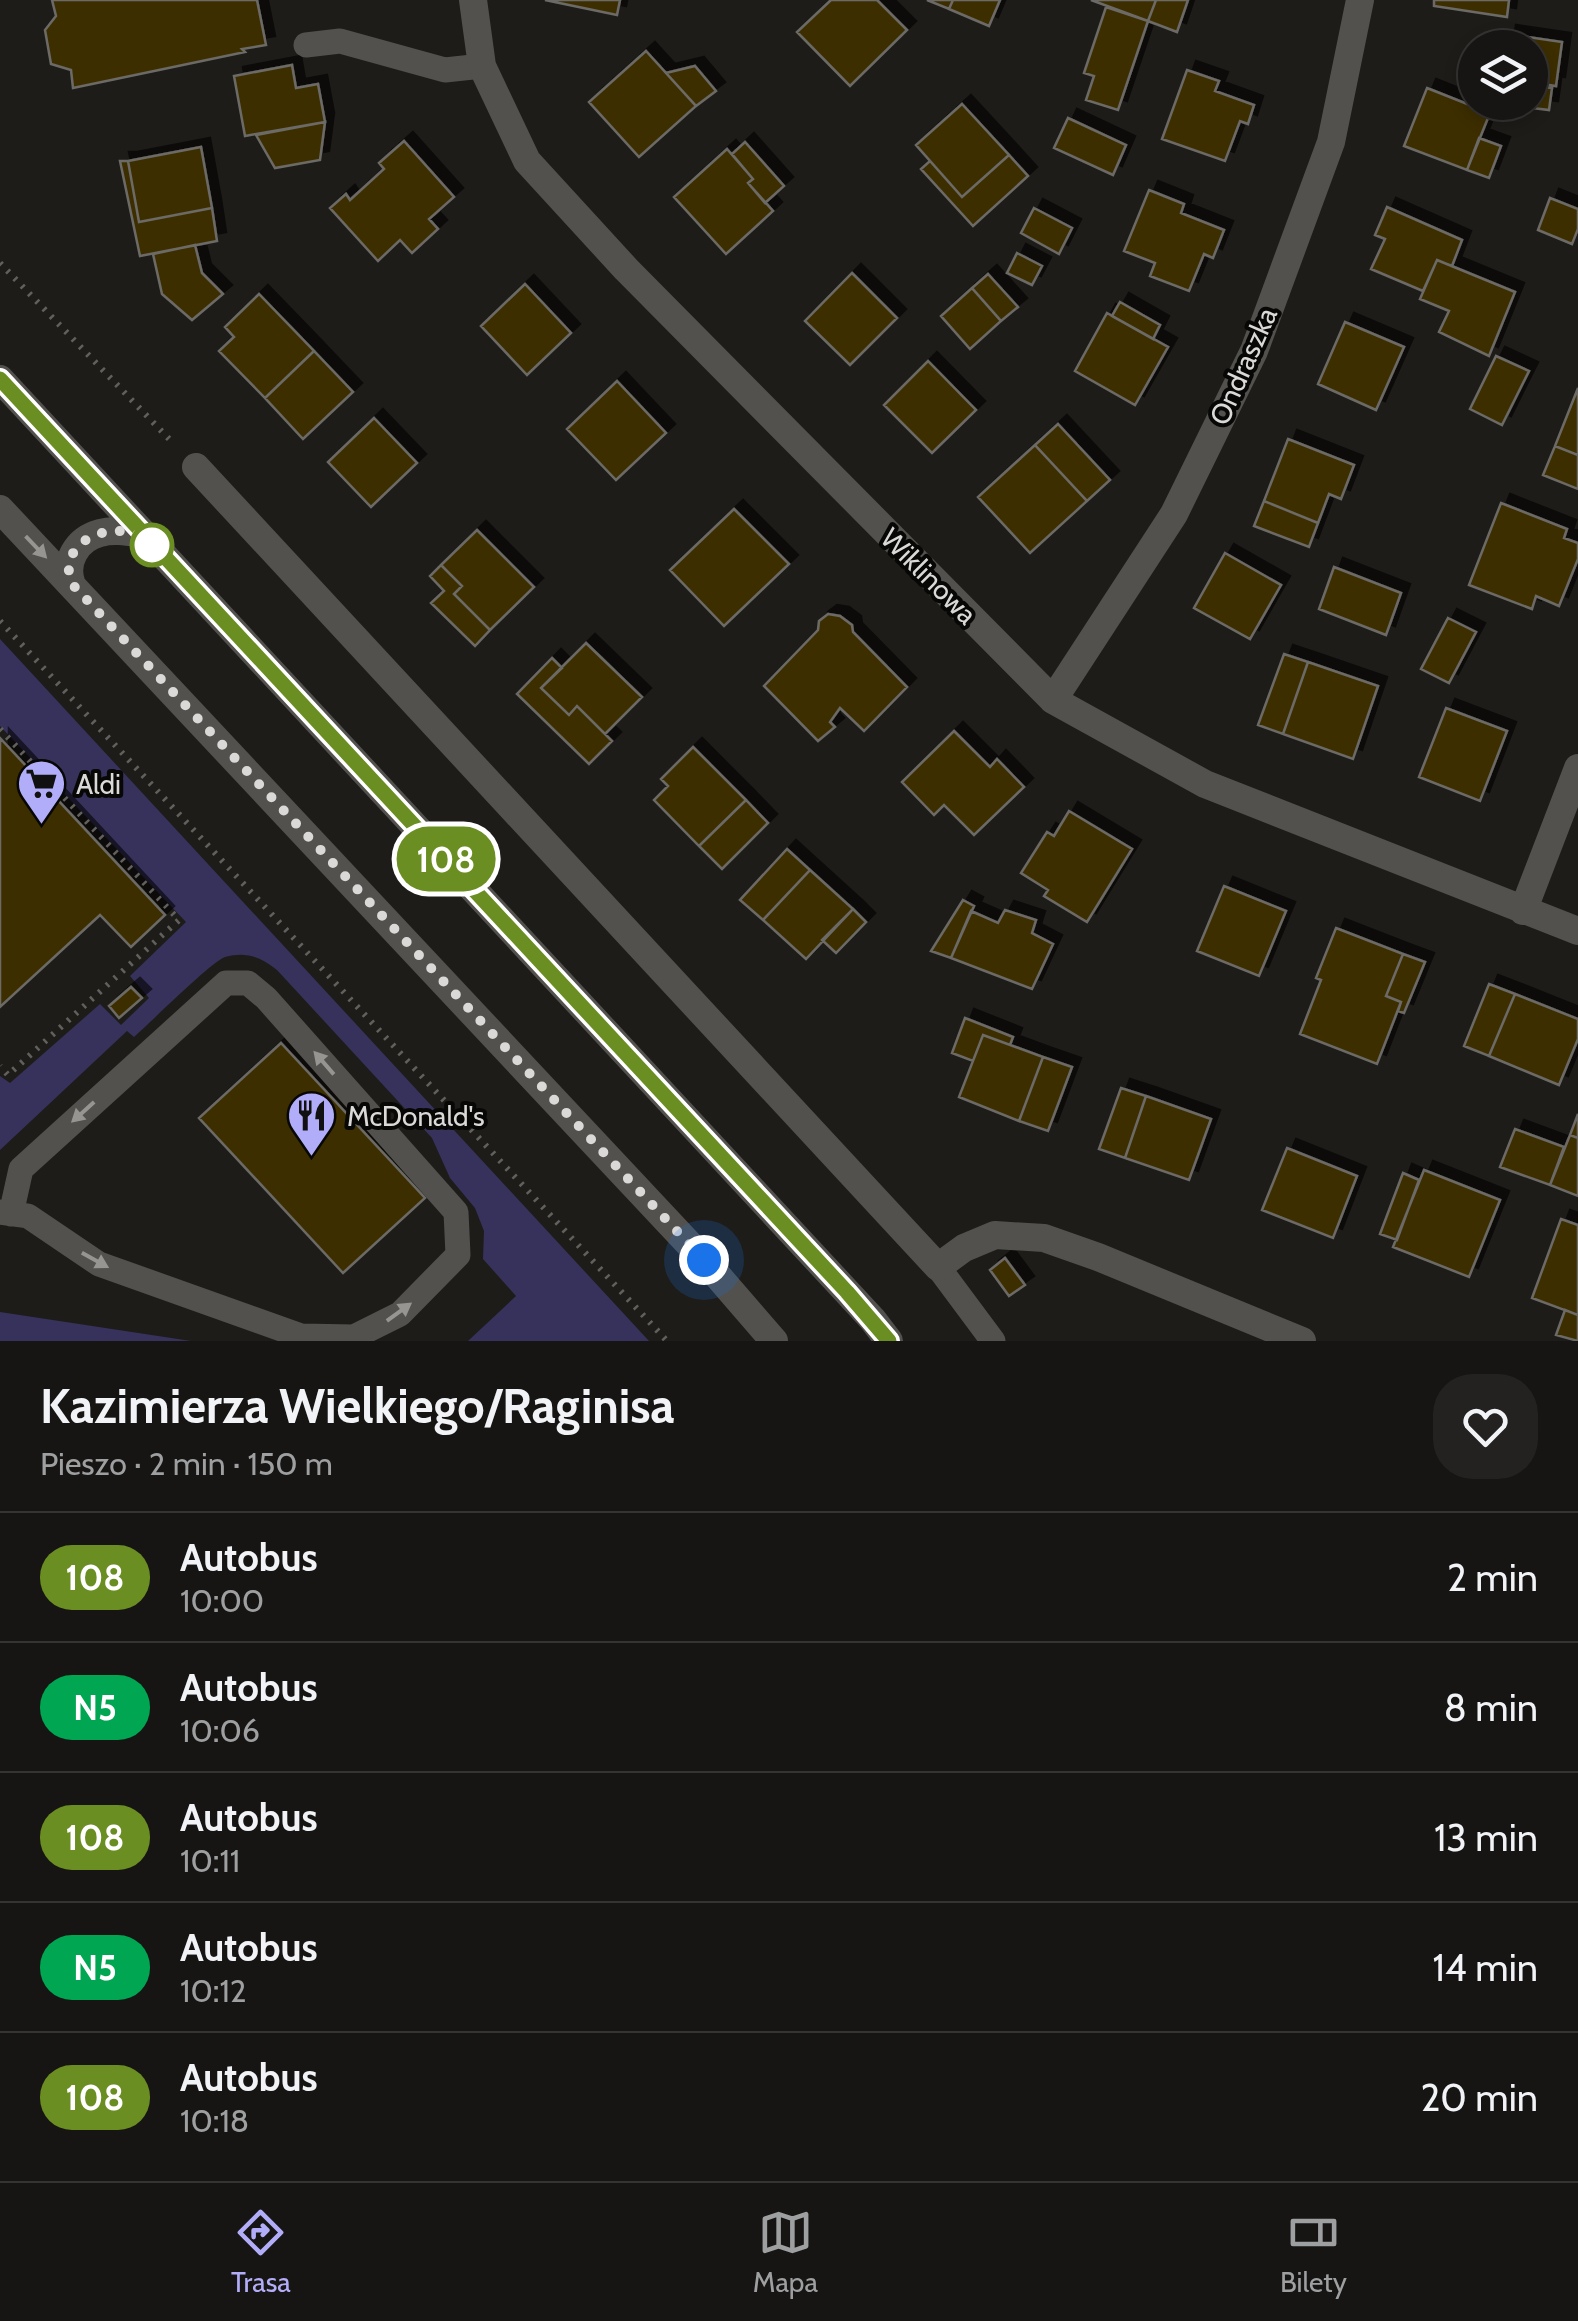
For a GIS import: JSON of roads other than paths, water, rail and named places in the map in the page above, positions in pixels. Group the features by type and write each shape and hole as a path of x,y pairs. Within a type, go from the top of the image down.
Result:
{"street":[{"name":"Wiklinowa","path":"473,0 482,66 527,161 626,270 1053,700 1206,784 1578,931"},
{"name":"Ondraszka","path":"1053,700 1174,514 1254,351 1331,142 1360,0"},
{"path":"0,379 889,1341"},
{"path":"196,467 938,1266 964,1248 995,1235 1044,1238 1302,1341"},
{"path":"0,509 704,1260 774,1341"},
{"path":"72,584 67,573 70,559 88,538 116,530 142,534"},
{"path":"1523,911 1578,768"}],"lane":[{"path":"306,45 340,40 444,70 482,66"},
{"path":"226,983 248,983 266,998 456,1212 458,1255 400,1314 354,1337 301,1336 99,1264 28,1216 5,1213 20,1169 226,983"},
{"path":"938,1266 994,1341"}],"place":[{"name":"Aldi","path":"41,826"},
{"name":"McDonald's","path":"312,1158"}]}
